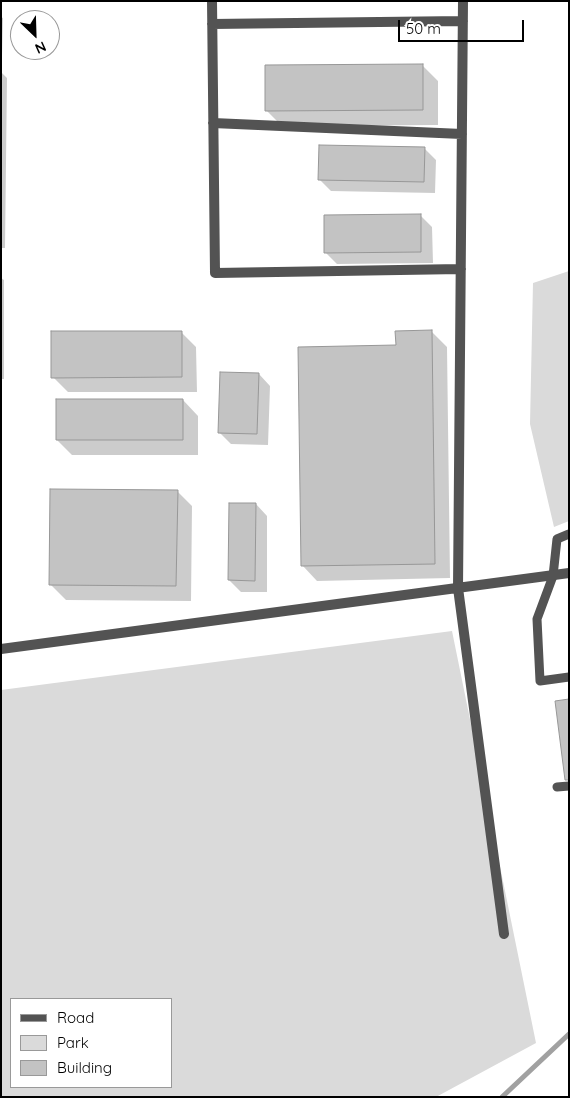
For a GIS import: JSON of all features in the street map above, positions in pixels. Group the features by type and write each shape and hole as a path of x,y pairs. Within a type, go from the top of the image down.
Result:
{"street":[{"path":"212,1 215,273 461,269"},
{"path":"463,1 458,588 504,934"},
{"path":"212,24 463,21"},
{"path":"213,123 462,134"},
{"path":"1,650 569,573"}],"lane":[{"path":"569,534 557,539 553,576 537,619 540,681 569,677"},
{"path":"557,787 569,786"}],"green space":[{"path":"569,271 569,521 554,527 530,424 533,283"},
{"path":"452,631 536,1043 436,1097 1,1097 1,690"}],"building":[{"path":"423,64 423,110 265,111 265,65"},
{"path":"319,145 425,147 424,182 318,180"},
{"path":"421,214 421,252 324,253 324,215"},
{"path":"432,330 435,564 301,566 298,347 396,345 395,331"},
{"path":"51,331 182,331 182,377 51,378"},
{"path":"220,372 259,373 257,434 218,433"},
{"path":"56,399 183,399 183,440 56,440"},
{"path":"50,489 178,490 176,586 49,585"},
{"path":"229,503 256,503 255,581 228,580"},
{"path":"569,699 569,780 565,780 555,701"}],"waterway":[{"path":"502,1097 569,1034"}]}
